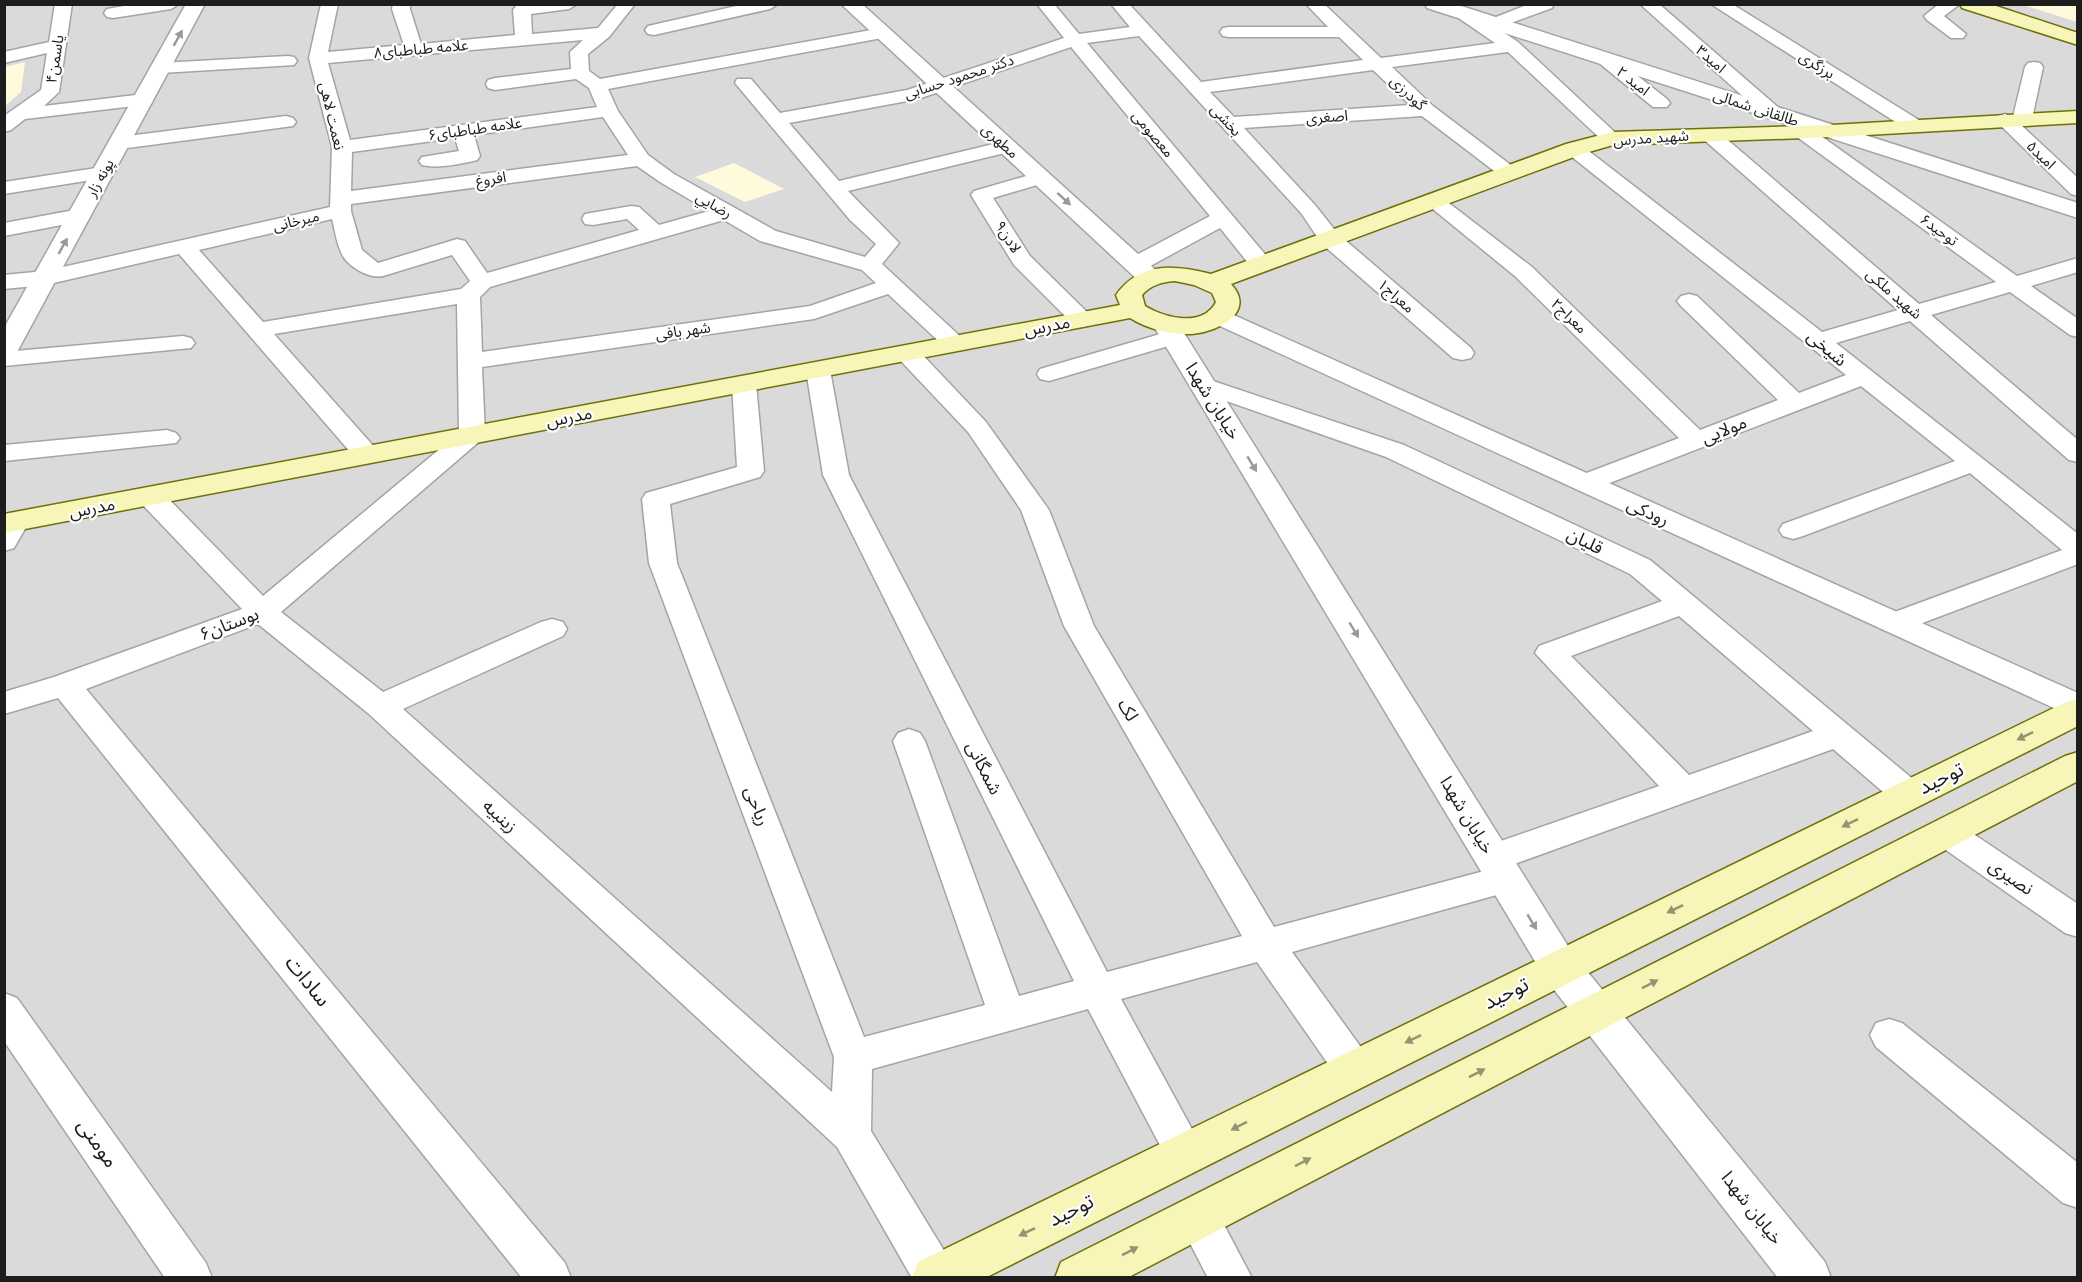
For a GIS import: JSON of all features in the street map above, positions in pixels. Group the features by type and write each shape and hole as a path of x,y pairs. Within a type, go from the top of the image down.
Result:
{"main road":[{"path":"1969,4 2078,39"},
{"path":"1998,4 2078,30"},
{"name":"شهید مدرس","path":"1212,282 1574,149 1612,139 1800,130 1831,131 2078,117"},
{"path":"1143,271 1188,275 1212,282 1226,295 1228,303 1218,316 1170,331 1134,310 1129,295 1140,282 1143,271"},
{"name":"مدرس","path":"8,530 150,496 1134,310"},
{"name":"توحید","path":"935,1277 2078,709"},
{"path":"1077,1278 2078,765"}],"street":[{"name":"یاسمن۴","path":"4,126 50,92 64,4"},
{"path":"113,13 171,4"},
{"name":"پونه زار","path":"4,352 10,331 45,279 196,4"},
{"path":"318,58 330,4"},
{"path":"402,4 400,9 414,50"},
{"path":"524,40 522,10 569,4"},
{"path":"588,79 579,52 603,33 627,4"},
{"path":"654,30 770,4"},
{"name":"بخشی","path":"1119,4 1308,209 1330,239"},
{"name":"گودرزی","path":"1314,4 1425,110 1509,173"},
{"path":"1493,24 1546,4"},
{"name":"امید۳","path":"1648,4 1773,113"},
{"name":"برزگری","path":"1719,4 1915,126"},
{"path":"1953,4 1933,16 1957,34"},
{"name":"معصومی","path":"1049,5 1075,40 1261,264"},
{"path":"1450,9 1512,46 1612,139"},
{"name":"طالقانی شمالی","path":"1450,9 2078,211"},
{"name":"مطهری","path":"852,15 879,44 900,50 1143,271"},
{"name":"دکتر محمود حسابی","path":"775,120 911,95 937,84 1075,40 1143,30"},
{"path":"1229,32 1343,32"},
{"name":"علامه طباطبای۸","path":"318,58 603,33"},
{"path":"495,84 588,79 879,44"},
{"path":"4,58 58,45"},
{"path":"1197,88 1512,46"},
{"name":"نعمت لاهی","path":"318,58 342,147 340,205"},
{"name":"امید ۲","path":"1605,59 1660,103"},
{"path":"161,68 288,61"},
{"path":"2013,119 2034,67"},
{"name":"رضایي","path":"588,79 641,159 667,178 768,236 870,266 956,344"},
{"path":"744,83 858,215 888,243 870,266"},
{"path":"21,114 144,99"},
{"name":"اصغری","path":"1229,123 1425,110"},
{"name":"علامه طباطبای۶","path":"342,147 608,111"},
{"name":"امید۵","path":"2013,119 2078,190"},
{"path":"120,143 286,122"},
{"name":"توحید۶","path":"1800,130 2078,330"},
{"path":"429,161 470,156 463,131"},
{"name":"شهید ملکی","path":"1709,134 2078,454"},
{"path":"834,188 1006,147"},
{"name":"شیخی","path":"1574,149 1974,463 2078,549"},
{"name":"افروغ","path":"340,205 641,159"},
{"path":"4,188 103,173"},
{"name":"لادن۹","path":"1040,178 981,195 1022,260 1083,320"},
{"name":"معراج۲","path":"1434,201 1524,272 1696,441"},
{"name":"میرخانی","path":"4,282 45,279 186,248 340,205 352,253 375,271 457,246 475,288"},
{"path":"592,219 631,212 655,233"},
{"path":"257,330 475,288 727,212"},
{"path":"4,230 80,215"},
{"path":"1143,271 1222,218"},
{"name":"معراج۱","path":"1330,239 1462,353"},
{"path":"186,248 367,455"},
{"path":"1819,340 2078,265"},
{"name":"شهر بافی","path":"470,361 814,312 892,285"},
{"path":"472,435 470,361 475,288"},
{"path":"1689,301 1794,402"},
{"name":"رودکی","path":"1218,316 2078,709"},
{"path":"1049,374 1170,331"},
{"name":"خیابان شهدا","path":"1170,331 1559,966 1808,1278"},
{"path":"4,359 183,343"},
{"name":"لک","path":"907,353 977,427 1035,510 1079,626 1266,945 1354,1069"},
{"name":"شمگانی","path":"818,370 836,475 1097,990 1185,1153"},
{"name":"مولایی","path":"1585,483 1862,377"},
{"name":"ریاحی","path":"744,384 751,471 656,499 663,564 853,1057 851,1134"},
{"name":"قلیان","path":"1204,385 1395,451 1640,567 1908,794"},
{"name":"بوستان۶","path":"4,703 65,685 262,612 472,435"},
{"path":"4,453 167,438"},
{"path":"1793,530 1974,463"},
{"name":"زینبیه","path":"150,496 262,612 380,706 851,1134"},
{"path":"1894,623 2078,554"},
{"path":"1683,604 1550,653 1684,791"},
{"path":"380,706 552,629"},
{"name":"سادات","path":"65,685 550,1278"},
{"path":"853,1057 1266,945 1500,868 1684,791 1837,735"},
{"path":"909,741 1007,1015"},
{"name":"نصیری","path":"1945,832 2078,923"},
{"name":"مومنی","path":"4,1009 191,1278"},
{"path":"1889,1035 2078,1189"},
{"path":"851,1134 935,1277"},
{"path":"1197,1216 1231,1278"}],"shaded area":[{"path":"5,5 2077,5 2077,1277 5,1277"},
{"path":"2023,5 2077,5 2077,22"},
{"path":"25,62 21,92 5,106 5,67"},
{"path":"734,163 784,189 745,202 695,177"}]}
